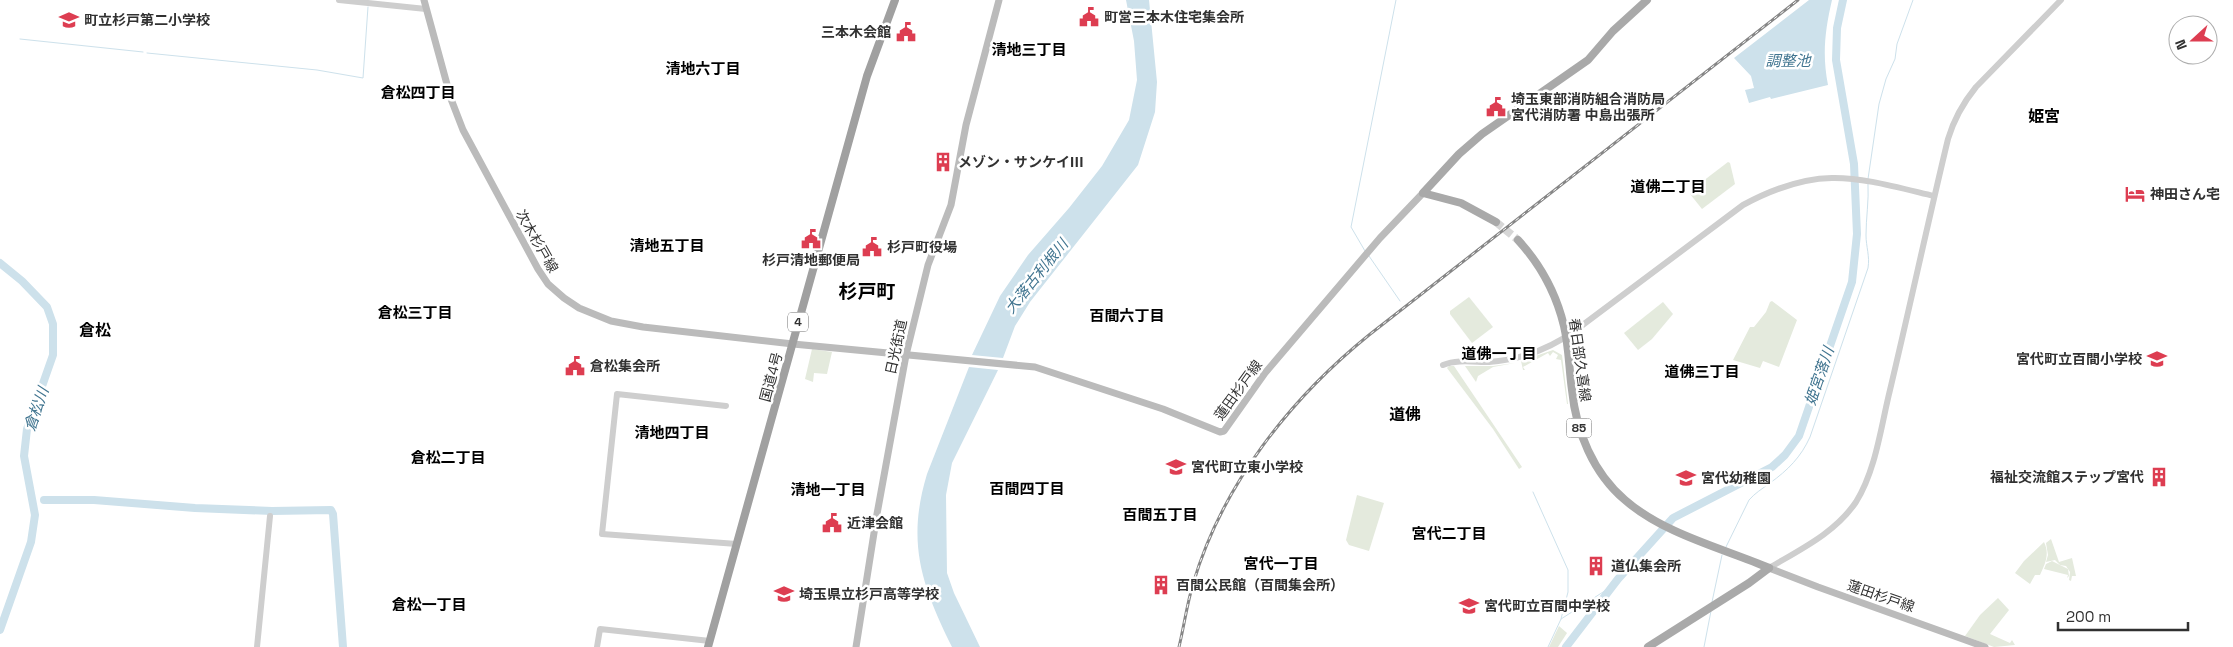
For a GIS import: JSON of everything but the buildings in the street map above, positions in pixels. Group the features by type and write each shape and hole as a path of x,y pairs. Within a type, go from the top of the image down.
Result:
{"highway":[{"name":"国道4号","path":"709,644 867,76 895,0"}],"main road":[{"name":"次木杉戸線","path":"424,0 451,99 462,130 538,269 558,294 579,308 611,321 643,327 793,344"},
{"name":"日光街道","path":"856,647 877,514 906,356 925,273 951,205 966,125 999,0"},
{"path":"1496,222 1461,202 1423,193 1459,154 1482,134 1588,60 1614,31 1648,0"},
{"name":"蓮田杉戸線","path":"906,356 1035,367 1163,409 1220,432 1224,431 1270,367 1380,238 1423,193"},
{"name":"春日部久喜線","path":"1518,240 1548,279 1558,304 1566,337 1574,412 1590,456 1617,492 1658,523 1769,568"},
{"path":"793,344 906,356"},
{"path":"1648,647 1742,588 1769,568"},
{"name":"蓮田杉戸線","path":"1769,568 1818,588 1986,647"}],"street":[{"path":"339,0 426,9"},
{"path":"1769,568 1801,550 1830,530 1847,513 1865,484 1893,377 1951,128 1964,102 2061,0"},
{"path":"1442,365 1454,362 1489,362 1517,357 1545,348 1566,337 1743,205 1770,191 1792,183 1810,179 1861,179 1934,196"},
{"path":"726,406 617,394 602,534 737,544"},
{"path":"257,647 270,516"},
{"path":"598,647 600,629 709,644"}],"shaded area":[{"path":"1728,162 1730,163 1735,184 1702,209 1690,194 1690,191"},
{"path":"1469,297 1493,327 1472,343 1450,314 1450,311"},
{"path":"1772,301 1797,320 1779,367 1763,361 1760,368 1733,360 1750,327 1754,327"},
{"path":"1663,302 1673,314 1652,339 1638,350 1624,333"},
{"path":"812,349 832,352 827,374 814,373 813,382 805,379"},
{"path":"1553,350 1562,355 1568,404 1561,360 1556,359 1558,355 1553,352 1550,356 1548,353 1523,367 1525,370 1523,370 1521,361"},
{"path":"1515,363 1493,367 1478,376 1476,382 1465,366 1493,366"},
{"path":"1454,366 1522,467 1519,469 1493,429 1447,368"},
{"path":"1357,495 1384,503 1369,551 1349,545 1346,540"},
{"path":"2051,539 2059,562 2072,558 2076,576 2072,576 2071,581 2069,580 2070,572 2066,566 2060,565 2055,560 2046,562 2048,555 2046,543"},
{"path":"2044,542 2047,551 2045,563 2040,575 2035,575 2030,584 2015,573 2024,561"},
{"path":"2052,561 2068,569 2069,576 2067,578 2068,575 2044,569 2046,564"},
{"path":"1998,598 2009,610 1990,634 2010,643 2012,640 2015,645 1994,647 1965,636 1980,615"},
{"path":"1559,626 1567,633 1558,647 1549,647"}],"water":[{"name":"大落古利根川","path":"1126,0 1149,0 1157,82 1155,112 1138,165 1030,302 1015,326 1003,358 972,355 1000,296 1028,255 1102,166 1129,120 1137,80 1134,41"},
{"name":"調整池","path":"1809,0 1832,0 1825,42 1828,85 1749,103 1745,90 1754,88 1751,76 1734,58"},
{"path":"969,367 998,370 952,463 946,495 947,573 954,593 980,647 952,647 925,584 920,564 918,522 927,474"}],"waterway":[{"path":"1365,251 1351,227 1396,0"},
{"name":"姫宮落川","path":"1566,647 1618,579 1673,518 1772,467 1785,455 1799,436 1852,282 1857,234 1854,164 1836,60 1837,28 1843,0"},
{"path":"1868,179 1879,104 1886,79 1895,59 1897,44 1913,0"},
{"path":"147,53 317,70 363,78 368,7"},
{"path":"20,39 143,52"},
{"path":"1725,549 1749,500 1788,468 1798,457 1810,437 1868,268 1869,259 1866,235 1868,183"},
{"path":"1369,256 1400,301"},
{"name":"倉松川","path":"0,263 22,281 47,307 53,324 53,355 27,429 24,456 35,515 31,542 0,630"},
{"path":"1533,492 1568,570 1568,592 1561,619"},
{"path":"44,500 94,500 195,508 272,511 331,510 333,514 343,647"},
{"path":"1712,602 1722,555"},
{"path":"1548,647 1561,619 1614,585"},
{"path":"1704,647 1711,611"}],"tunnel":[{"path":"1496,222 1518,240"}],"railway":[{"path":"1179,647 1193,584 1222,512 1262,446 1312,387 1369,335 1798,0"}],"place":[{"name":"町営三本木住宅集会所","path":"1089,17"},
{"name":"町立杉戸第二小学校","path":"69,20"},
{"name":"三本木会館","path":"906,32"},
{"name":"埼玉東部消防組合消防局 宮代消防署 中島出張所","path":"1496,107"},
{"name":"メゾン・サンケイⅢ","path":"943,162"},
{"name":"神田さん宅","path":"2135,194"},
{"name":"杉戸清地郵便局","path":"811,239"},
{"name":"杉戸町役場","path":"872,247"},
{"name":"宮代町立百間小学校","path":"2157,359"},
{"name":"倉松集会所","path":"575,366"},
{"name":"宮代町立東小学校","path":"1176,467"},
{"name":"福祉交流館ステップ宮代","path":"2159,477"},
{"name":"宮代幼稚園","path":"1686,478"},
{"name":"近津会館","path":"832,523"},
{"name":"道仏集会所","path":"1596,566"},
{"name":"百間公民館（百間集会所）","path":"1161,585"},
{"name":"埼玉県立杉戸高等学校","path":"784,594"},
{"name":"宮代町立百間中学校","path":"1469,606"}],"district":[{"name":"清地三丁目","path":"1029,49"},
{"name":"清地六丁目","path":"703,68"},
{"name":"倉松四丁目","path":"418,92"},
{"name":"姫宮","path":"2044,116"},
{"name":"道佛二丁目","path":"1668,186"},
{"name":"清地五丁目","path":"667,245"},
{"name":"杉戸町","path":"867,291"},
{"name":"倉松三丁目","path":"415,312"},
{"name":"百間六丁目","path":"1127,315"},
{"name":"倉松","path":"95,330"},
{"name":"道佛一丁目","path":"1499,353"},
{"name":"道佛三丁目","path":"1702,371"},
{"name":"道佛","path":"1405,414"},
{"name":"清地四丁目","path":"672,432"},
{"name":"倉松二丁目","path":"448,457"},
{"name":"百間四丁目","path":"1027,488"},
{"name":"清地一丁目","path":"828,489"},
{"name":"百間五丁目","path":"1160,514"},
{"name":"宮代二丁目","path":"1449,533"},
{"name":"宮代一丁目","path":"1281,563"},
{"name":"倉松一丁目","path":"429,604"}]}
